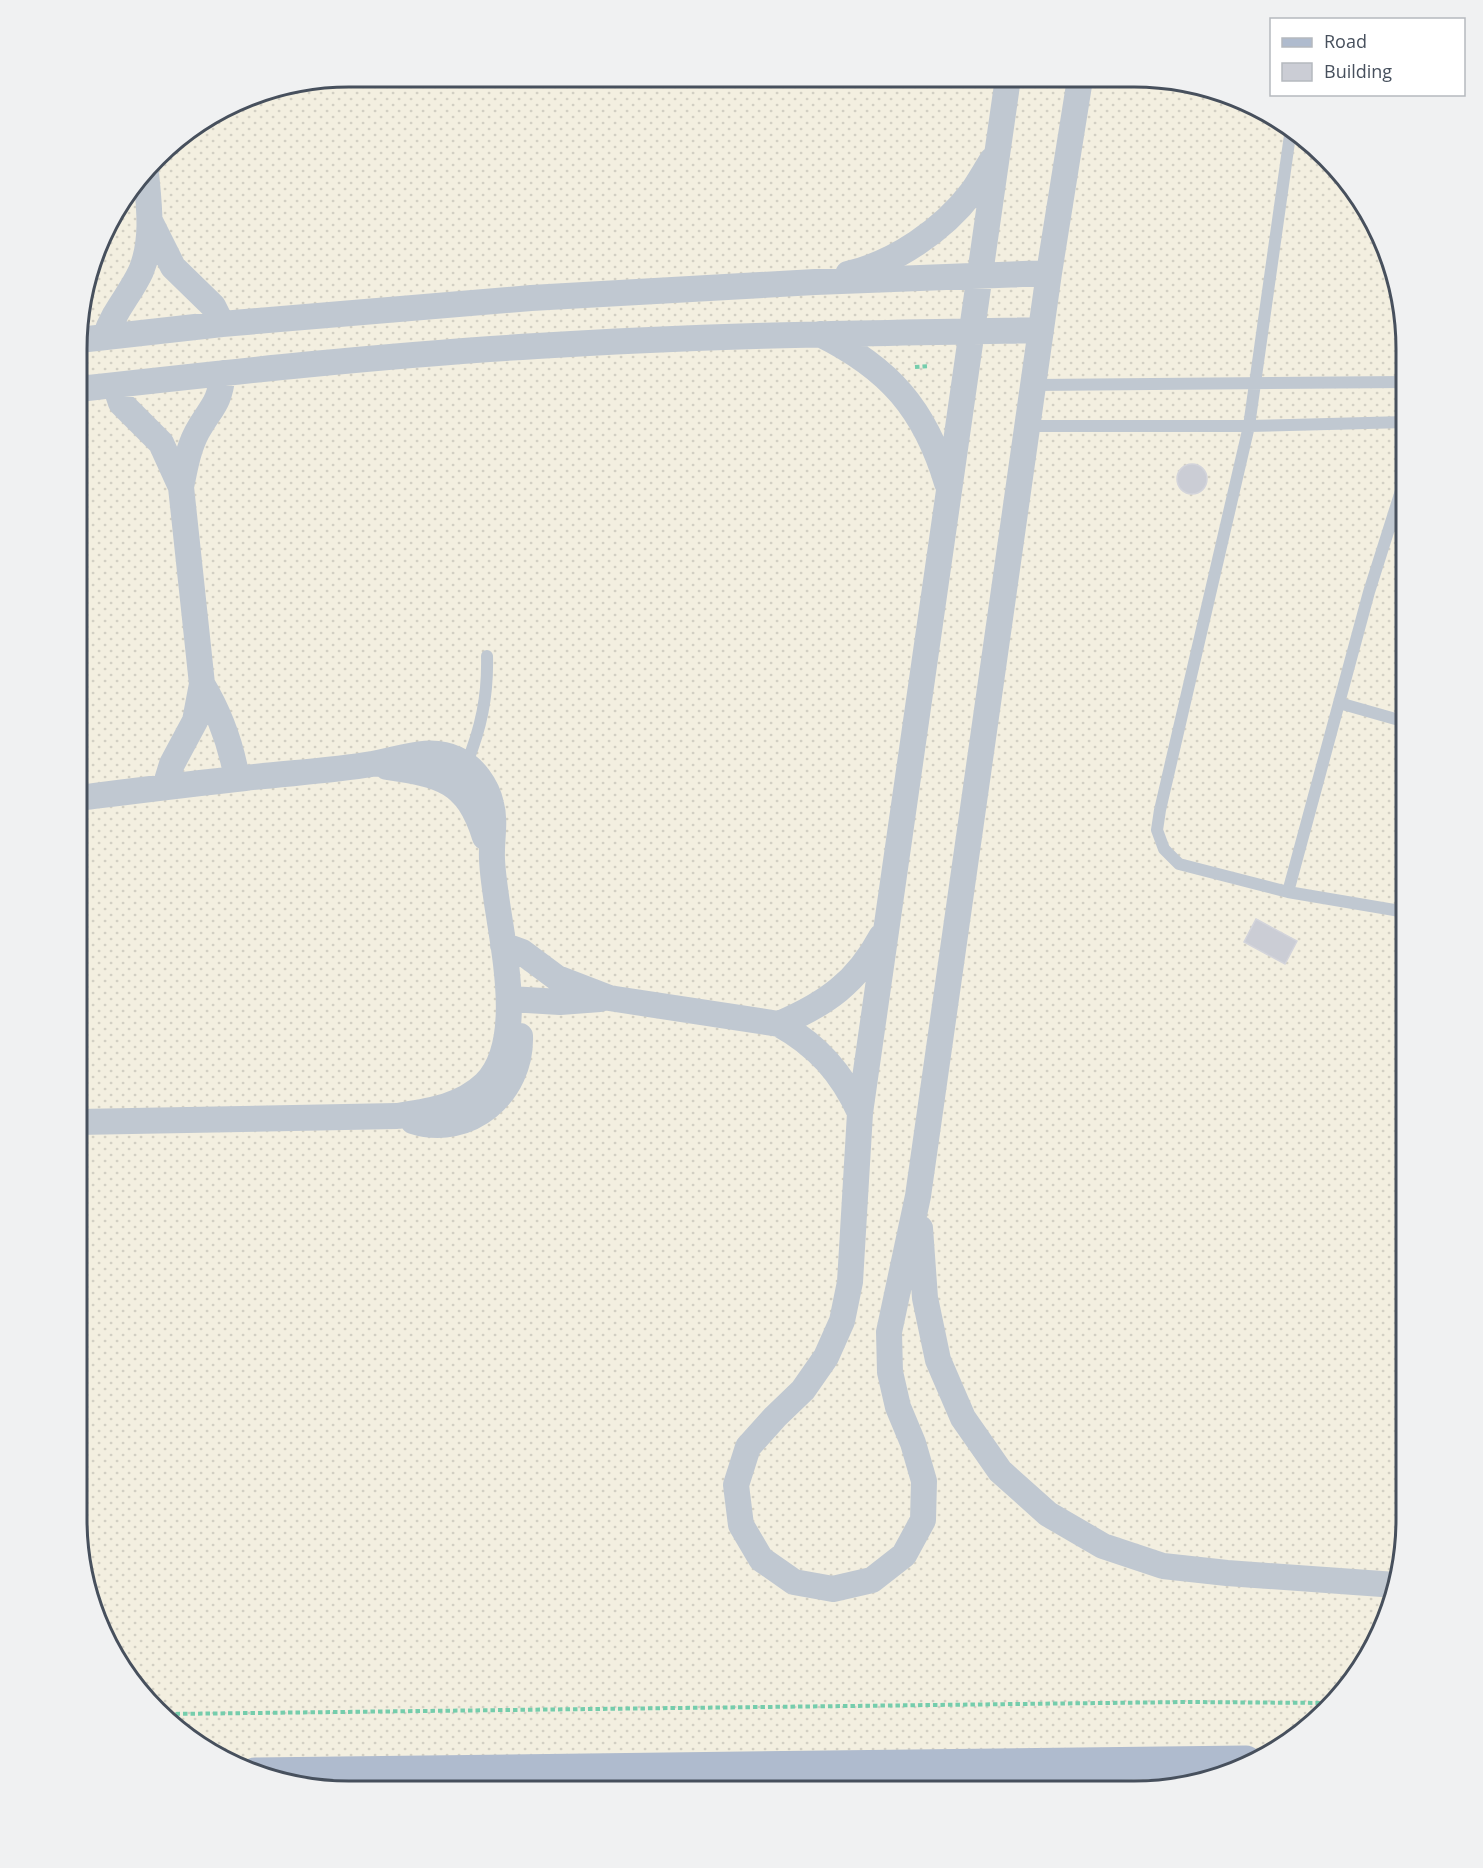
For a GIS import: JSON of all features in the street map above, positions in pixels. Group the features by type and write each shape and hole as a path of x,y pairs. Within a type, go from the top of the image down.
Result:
{"main road":[{"path":"288,1774 1231,1762"}],"street":[{"path":"1007,87 860,1113 850,1282 842,1321 826,1357 803,1390 774,1417 748,1447 736,1485 741,1525 761,1559 794,1582 833,1589 872,1580 904,1556 923,1520 924,1481 913,1443 898,1407 890,1372 889,1332 918,1196 1049,273 1079,87"},
{"path":"815,282 869,267 900,253 938,228 971,193 997,152"},
{"path":"105,337 112,318 142,268 150,220 147,182"},
{"path":"150,220 173,267 213,306 222,324"},
{"path":"88,339 222,324 531,298 815,282 1049,273"},
{"path":"87,388 397,356 537,346 817,333 1041,330"},
{"path":"817,333 849,348 878,369 903,394 924,424 939,456 949,490"},
{"path":"181,486 192,443 218,399 223,373"},
{"path":"115,385 118,397 126,409 161,443 181,486 202,684 195,721 172,764 165,787"},
{"path":"202,684 225,729 237,779"},
{"path":"87,797 372,764 430,753 456,758 478,776 491,804 494,819 492,859 510,999 501,1058 486,1083 463,1101 435,1110 397,1116 87,1122"},
{"path":"372,764 426,773 450,783 464,794 475,808 492,859"},
{"path":"779,1024 831,997 854,977 872,953 886,927"},
{"path":"503,945 522,952 557,978 609,998 779,1024 800,1035 820,1051 850,1090 860,1113"},
{"path":"510,999 560,1002 609,998"},
{"path":"918,1196 925,1298 938,1360 963,1418 1000,1471 1048,1514 1103,1546 1163,1566 1388,1584"}],"lane":[{"path":"1290,138 1249,426 1157,830 1164,849 1179,864 1288,892 1396,910"},
{"path":"1033,386 1396,382"},
{"path":"1027,426 1249,426 1396,422"},
{"path":"1288,892 1369,592 1396,507"},
{"path":"466,765 477,739 484,712 487,656"},
{"path":"1339,703 1396,719"}],"path":[{"path":"174,1714 1321,1702"}],"sand":[{"path":"349,87 1134,87 1168,89 1202,96 1234,107 1280,131 1307,152 1331,176 1361,218 1376,249 1387,281 1394,315 1396,349 1396,1519 1394,1553 1387,1587 1376,1619 1352,1665 1331,1692 1307,1716 1265,1746 1234,1761 1202,1772 1168,1779 1134,1781 349,1781 315,1779 281,1772 249,1761 203,1737 176,1716 152,1692 122,1650 107,1619 96,1587 89,1553 87,1519 87,349 89,315 101,265 122,218 141,189 176,152 203,131 233,114 281,96 315,89"}],"building":[{"path":"1192,464 1203,468 1207,479 1203,490 1192,494 1181,490 1177,479 1181,468"},
{"path":"1256,919 1297,941 1285,964 1244,942"}]}
